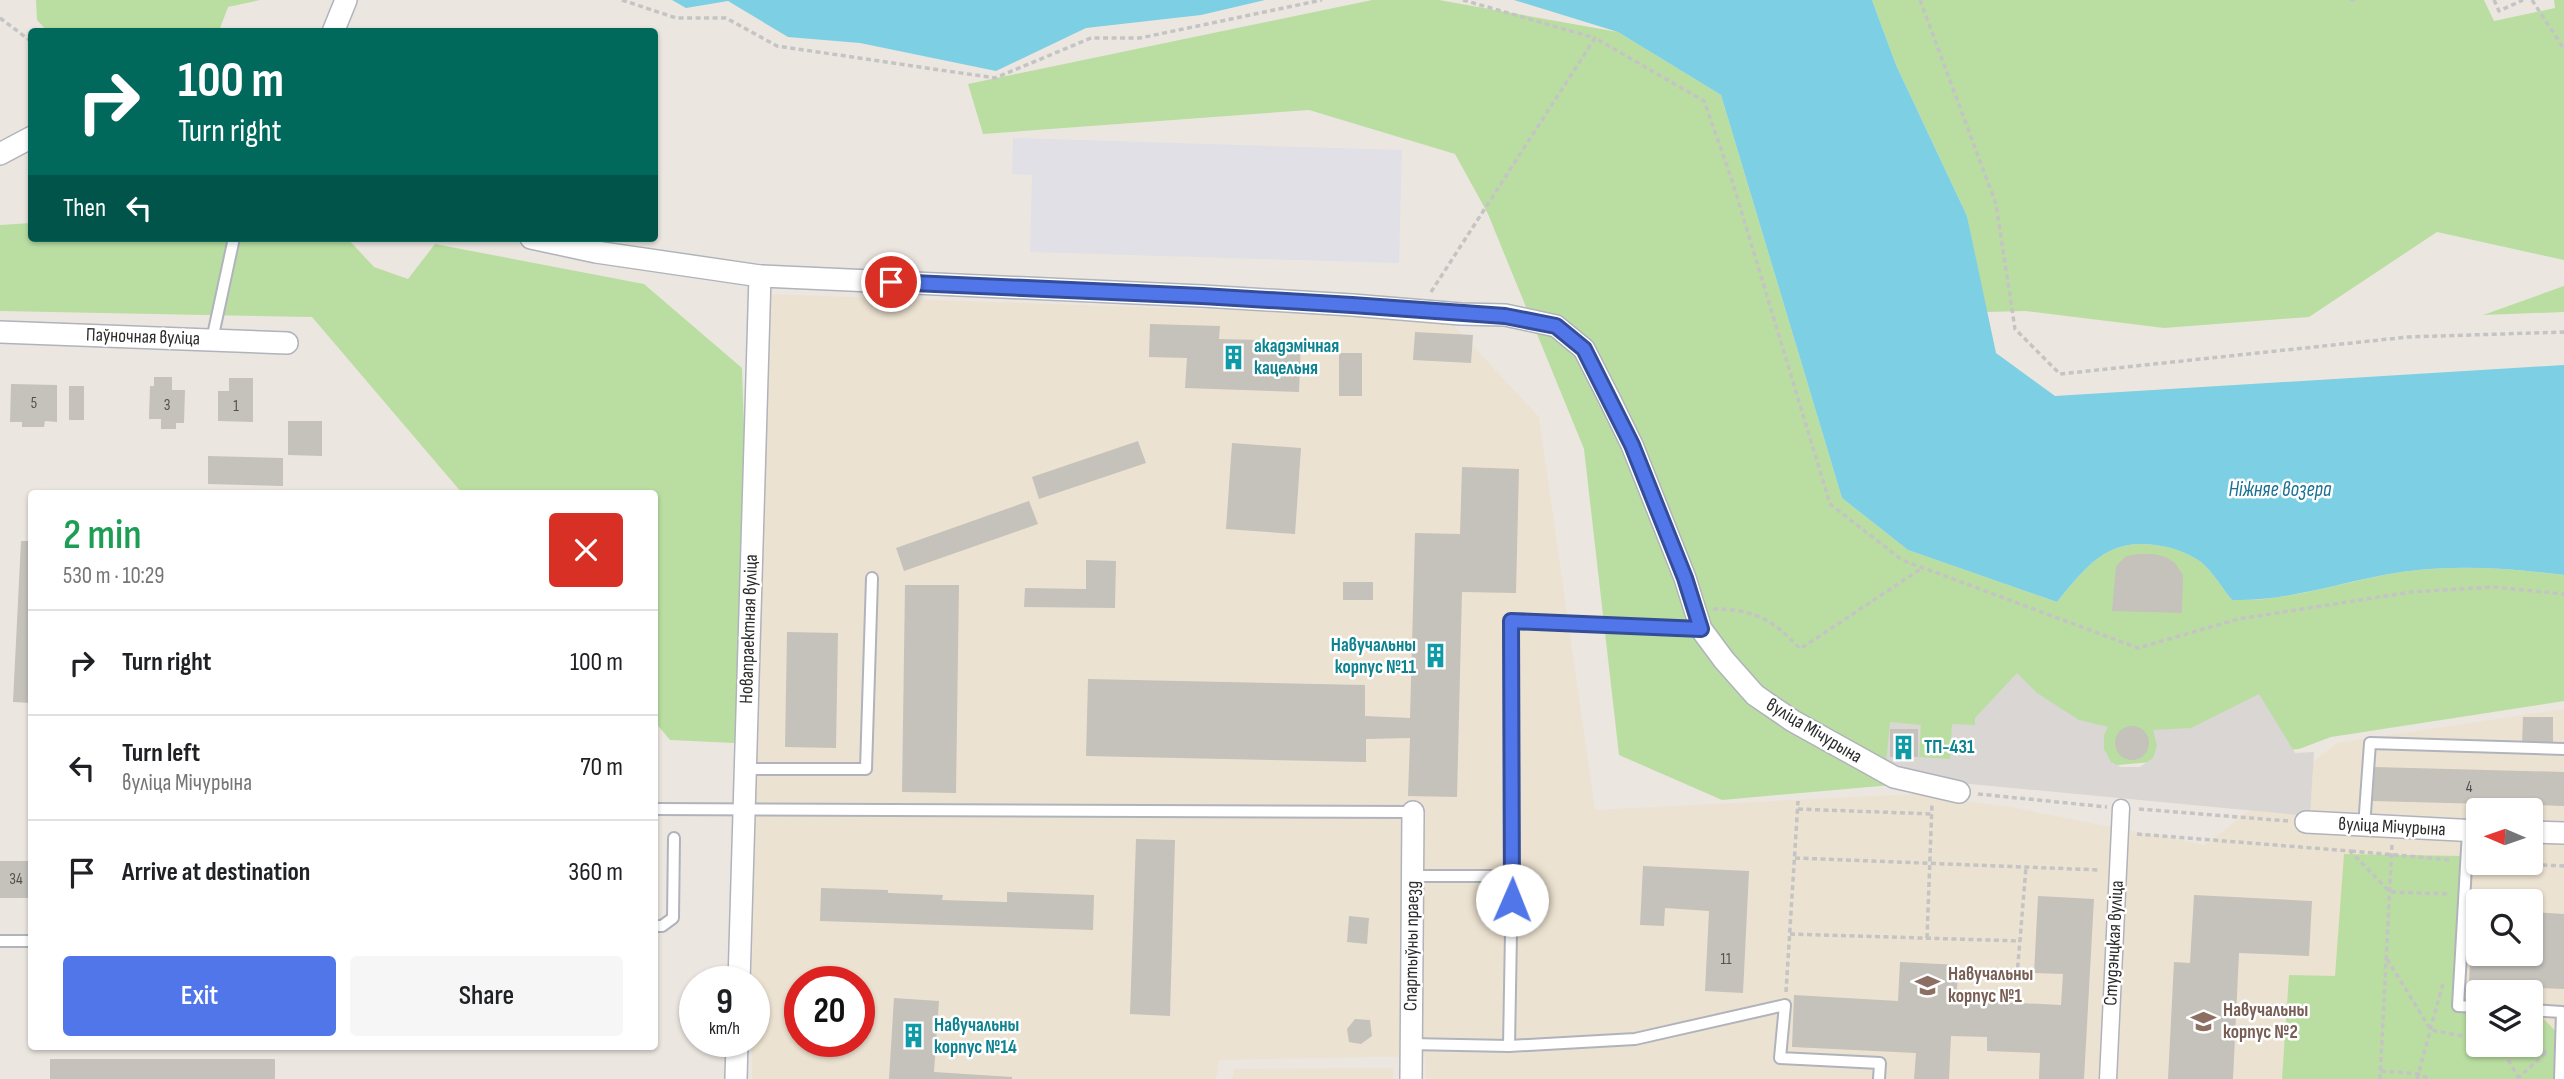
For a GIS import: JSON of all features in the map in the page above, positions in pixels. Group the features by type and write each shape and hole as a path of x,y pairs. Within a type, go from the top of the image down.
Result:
{"street":[{"path":"335,28 346,0"},
{"path":"0,153 28,138"},
{"name":"вуліца Мічурына","path":"551,242 760,276 1202,296 1505,316 1556,326 1584,349 1632,445 1700,622 1724,660 1755,695 1793,721 1894,777 1959,792"},
{"name":"Новапраектная вуліца","path":"739,966 760,276"},
{"name":"Паўночная вуліца","path":"0,332 287,343"},
{"name":"Студэнцкая вуліца","path":"2108,1079 2121,808"},
{"name":"Спартыўны праезд","path":"1410,1079 1413,812"},
{"name":"вуліца Мічурына","path":"2306,822 2466,831"},
{"path":"2543,832 2564,833"},
{"path":"737,1057 737,1079"}],"lane":[{"path":"212,340 233,242"},
{"path":"744,769 866,769 872,578"},
{"path":"1509,1046 1512,876 1511,621 1700,622"},
{"path":"2364,827 2370,743 2564,749"},
{"path":"658,809 1413,812"},
{"path":"658,926 673,918 674,838"},
{"path":"2466,861 2458,1006 2466,1006"},
{"path":"1413,876 1512,876"},
{"path":"0,941 28,941"},
{"path":"1410,1044 1509,1046 1635,1039 1786,1005 1780,1058 1880,1063 1879,1079"},
{"path":"2543,1011 2562,1012 2560,1079"}],"path":[{"path":"622,0 676,18 726,18 777,46 995,78 1091,38 1140,38 1322,0"},
{"path":"1463,0 1595,38 1704,101 1731,177 1830,504 1902,560 2137,648 2238,619 2411,592 2493,587 2564,594"},
{"path":"1920,0 1996,204 2015,329 2060,373 2408,337 2564,332"},
{"path":"2350,0 2358,0"},
{"path":"2494,0 2499,11 2523,0"},
{"path":"2532,0 2564,49"},
{"path":"0,18 28,39"},
{"path":"1419,311 1595,38"},
{"path":"1700,622 1712,609 1758,614 1783,629 1800,649 1922,568"},
{"path":"1927,938 1933,786"},
{"path":"1786,1005 1798,801"},
{"path":"1798,809 1932,814"},
{"path":"2380,1079 2393,828"},
{"path":"2119,832 2466,861"},
{"path":"2350,851 2390,892 2465,894"},
{"path":"1795,858 2118,870"},
{"path":"2543,865 2564,866"},
{"path":"2017,976 2026,867"},
{"path":"1790,934 2020,941"},
{"path":"2386,957 2431,1030 2466,1037"},
{"path":"2418,1077 2446,972"},
{"path":"2506,1057 2518,1079 2561,1040"},
{"path":"2543,1051 2547,1052"},
{"path":"2380,1071 2430,1079"}],"shaded area":[{"path":"1013,138 1402,150 1399,263 1030,252 1032,175 1012,174"},
{"path":"766,294 1447,318 1539,417 1595,810 1915,794 2009,807 2205,845 2337,743 2564,709 2564,1079 1426,1079 1425,1056 1219,1060 1216,1079 752,1079 752,1057 770,1057 770,966 752,966"},
{"path":"2017,673 2037,693 2079,720 2108,727 2104,735 2104,749 2111,762 2121,767 2140,767 2153,758 2157,746 2153,730 2191,728 2259,694 2295,753 2314,752 2310,816 1928,780 1886,764 1890,722 1921,725 1919,757 1950,759 1952,724 1975,725 1975,718"},
{"path":"1393,1068 1393,1079 1232,1079 1234,1069"}],"green space":[{"path":"36,0 260,0 228,7 220,28 44,28 37,20"},
{"path":"1372,0 1439,0 1618,32 1721,95 1842,498 1908,550 2057,602 2098,558 2123,546 2138,544 2167,547 2196,558 2210,570 2232,600 2279,597 2418,570 2491,568 2564,575 2564,701 2331,737 2299,749 1722,800 1619,755 1584,449 1488,214 1455,154 1309,110 983,134 968,84"},
{"path":"1872,0 2484,0 2494,21 2555,8 2554,0 2564,0 2564,260 2437,232 2309,317 2164,328 2025,311 1986,312 1967,216 1896,65"},
{"path":"28,223 28,242 351,242 374,267 408,279 435,244 644,284 742,368 755,744 670,740 658,726 658,490 459,490 312,317 0,311 0,225"},
{"path":"2564,286 2564,312 2483,315"},
{"path":"2344,854 2463,856 2455,997 2466,998 2466,1057 2543,1057 2543,1018 2557,1033 2555,1079 2282,1079 2289,975 2335,976"}],"water":[{"path":"672,0 1265,0 1201,15 1086,28 996,71 860,43 788,37 728,1 686,8"},
{"name":"Ніжняе возера","path":"1514,0 1872,0 1896,65 1967,216 1996,353 2055,396 2564,365 2564,575 2491,568 2418,570 2279,597 2232,600 2210,570 2196,558 2167,547 2138,544 2123,546 2098,558 2057,602 1908,550 1842,498 1721,95 1618,32"}],"building":[{"name":"акадэмічная кацельня","path":"1150,324 1220,326 1219,339 1301,341 1299,392 1185,388 1187,358 1149,357"},
{"path":"1415,332 1473,335 1471,363 1413,360"},
{"path":"1339,353 1362,353 1362,396 1339,396"},
{"path":"154,377 172,377 172,390 185,390 184,423 176,423 176,429 161,429 161,419 149,419 150,386 154,386"},
{"path":"229,378 253,378 253,422 218,421 218,391 229,391"},
{"path":"11,384 57,385 57,422 45,421 44,427 22,427 22,422 10,422"},
{"path":"69,386 84,386 84,420 69,420"},
{"path":"288,421 322,421 322,456 288,455"},
{"path":"1138,441 1146,463 1039,499 1032,477"},
{"path":"1232,443 1301,448 1295,534 1226,529"},
{"path":"208,456 283,458 283,486 208,484"},
{"path":"1462,467 1519,469 1516,593 1462,592 1457,797 1408,796 1410,738 1366,739 1366,762 1086,756 1088,679 1365,685 1365,716 1410,718 1415,533 1460,534"},
{"path":"1029,501 1038,524 904,571 896,548"},
{"path":"21,541 28,541 28,703 13,702"},
{"path":"2139,554 2166,557 2175,563 2183,575 2182,613 2112,611 2116,566 2126,556"},
{"path":"1086,560 1116,561 1115,608 1024,607 1025,588 1086,589"},
{"path":"1343,582 1373,582 1373,600 1343,600"},
{"path":"905,585 959,585 956,793 902,792"},
{"path":"787,632 838,633 836,748 785,747"},
{"path":"2523,717 2553,717 2553,745 2522,745"},
{"path":"2132,726 2144,731 2149,743 2144,755 2132,760 2120,755 2115,743 2120,731"},
{"name":"ТП-431","path":"1890,729 1918,729 1918,757 1890,757"},
{"path":"2374,767 2564,772 2564,806 2543,805 2543,798 2466,798 2466,803 2373,801"},
{"path":"1136,839 1175,840 1170,1016 1130,1014"},
{"path":"0,861 28,861 28,898 0,898"},
{"path":"1643,866 1749,871 1743,993 1705,991 1709,911 1665,908 1664,926 1640,925"},
{"path":"821,888 888,890 888,893 943,895 942,900 1007,902 1007,892 1094,895 1093,930 820,921"},
{"name":"Навучальны корпус №2","path":"2194,895 2312,901 2309,956 2239,953 2233,1079 2168,1079 2174,962 2190,963"},
{"name":"Навучальны корпус №1","path":"2038,896 2094,899 2084,1079 2039,1079 2040,1053 1987,1051 1987,1037 1951,1036 1949,1079 1914,1079 1916,1053 1792,1047 1794,995 1898,1001 1900,962 1959,965 1956,1000 2061,1005 2063,974 2034,973"},
{"path":"2543,913 2564,914 2564,989 2543,988 2543,980 2469,980 2470,966 2543,966"},
{"path":"1349,916 1369,918 1367,944 1347,942"},
{"name":"Навучальны корпус №14","path":"894,998 939,1001 934,1072 1012,1079 889,1079"},
{"path":"1355,1019 1370,1020 1372,1036 1361,1044 1349,1042 1347,1029"},
{"path":"50,1059 275,1059 275,1079 50,1079"}],"place":[{"name":"акадэмічная кацельня","path":"1234,357"},
{"name":"Навучальны корпус №11","path":"1436,656"},
{"name":"ТП-431","path":"1904,747"},
{"name":"Навучальны корпус №1","path":"1928,985"},
{"name":"Навучальны корпус №2","path":"2203,1021"},
{"name":"Навучальны корпус №14","path":"914,1036"}],"route":[{"path":"891,282 1202,296 1505,316 1556,326 1584,349 1632,445 1685,578 1701,629 1511,621 1512,900"}]}
